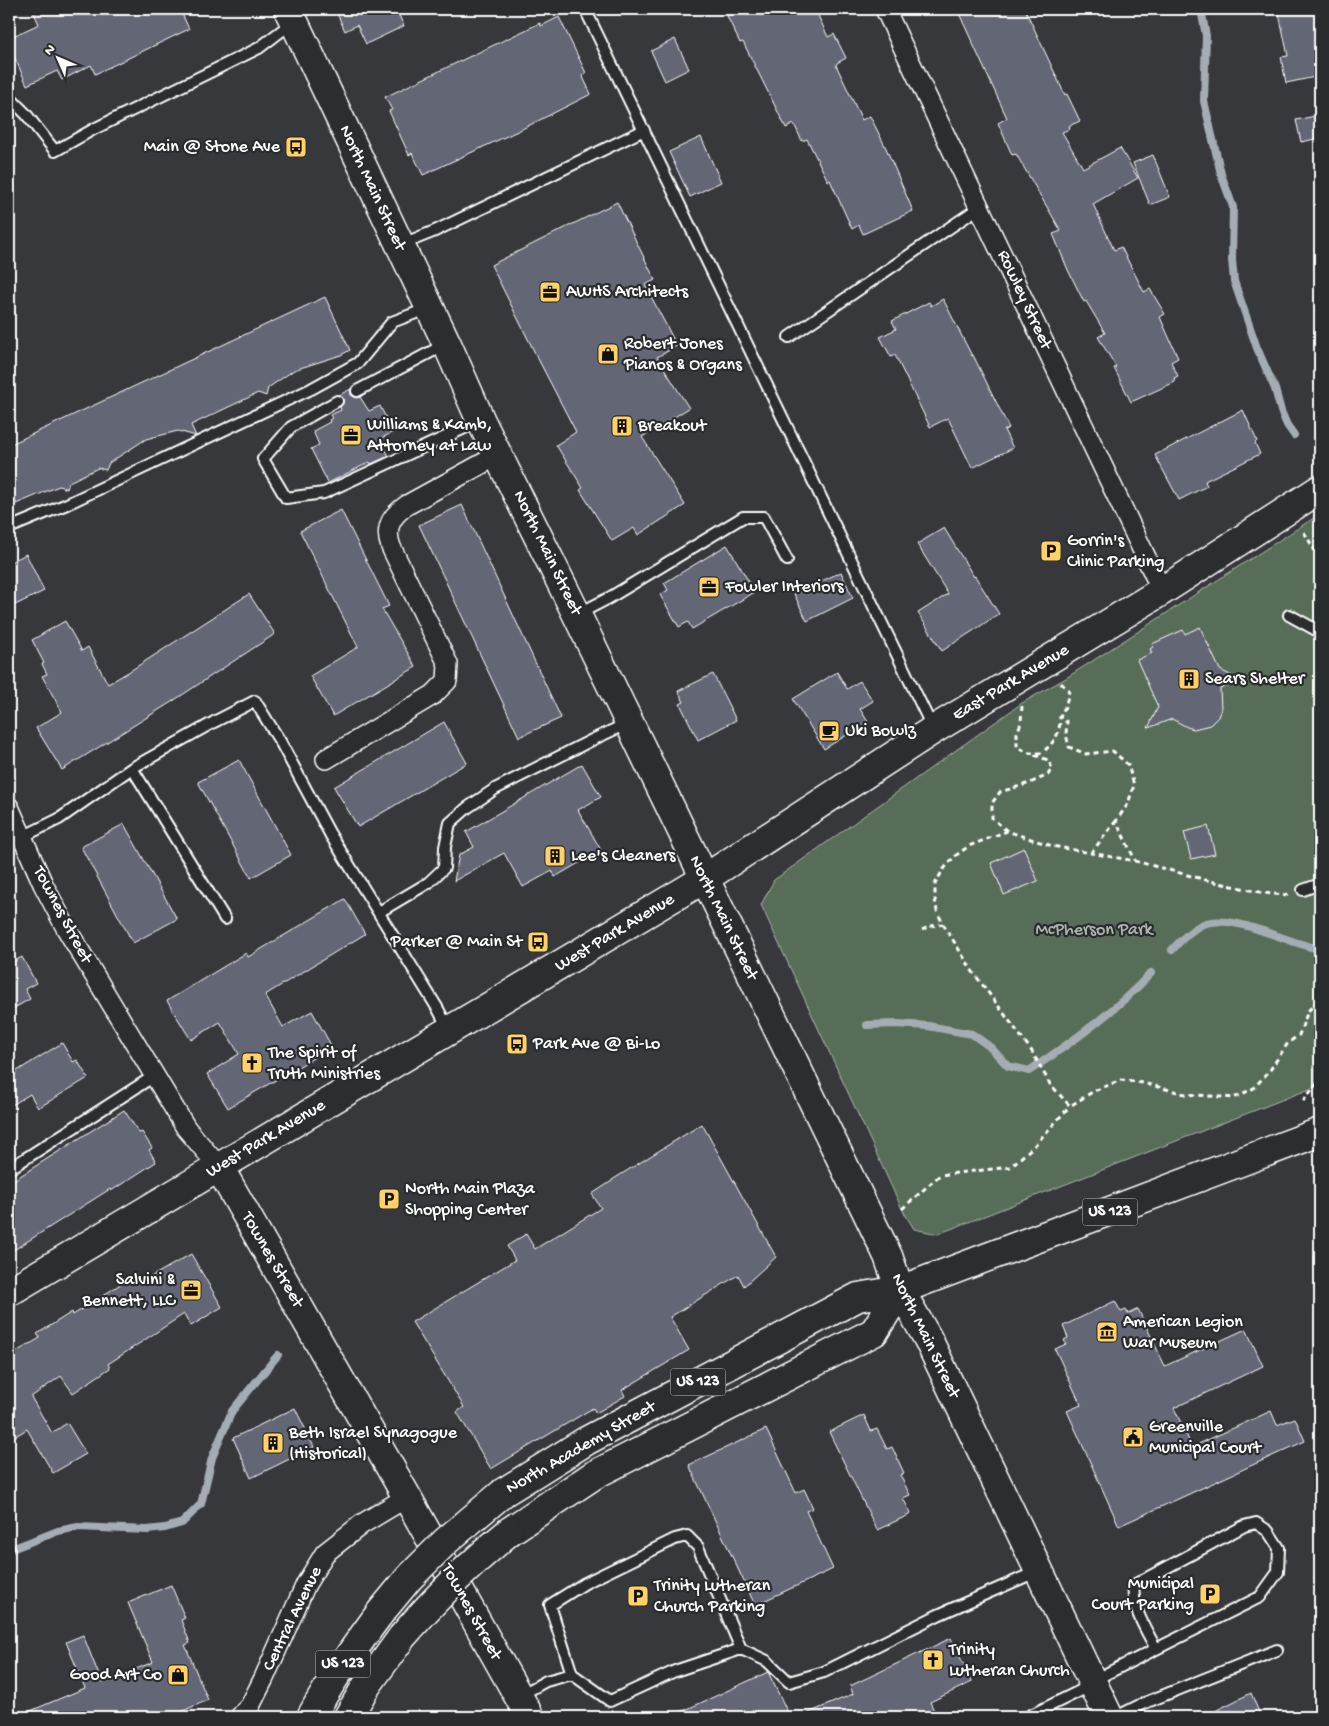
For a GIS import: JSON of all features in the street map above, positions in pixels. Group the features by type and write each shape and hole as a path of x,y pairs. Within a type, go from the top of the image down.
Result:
{"main road":[{"name":"North Main Street","path":"291,15 481,420 888,1256 900,1290 928,1339 1109,1717"},
{"name":"East Park Avenue","path":"704,880 933,730 1162,591 1320,489"},
{"name":"West Park Avenue","path":"9,1292 704,880"},
{"name":"North Academy Street","path":"311,1717 334,1677 380,1613 409,1578 446,1541 504,1492 586,1441 858,1297 900,1290 1320,1132"},
{"name":"Townes Street","path":"219,1167 524,1707"},
{"name":"North Academy Street","path":"348,1717 369,1681 402,1637 450,1585 481,1555 510,1531 594,1475 874,1332 900,1290"}],"street":[{"name":"Rowley Street","path":"885,9 1162,591"},
{"path":"326,759 433,695 447,681 448,664 390,547 387,530 392,520 407,505 498,455"},
{"name":"Townes Street","path":"9,807 43,884 66,928 186,1128 219,1167"},
{"name":"Central Avenue","path":"240,1717 250,1706 267,1673 306,1584 325,1553 362,1524 407,1497"}],"lane":[{"path":"585,9 933,730"},
{"path":"9,97 26,114 55,151 94,129 258,48 291,15"},
{"path":"399,245 435,231 644,130"},
{"path":"789,337 980,207"},
{"path":"9,528 67,504 310,389 358,363 392,322 430,308"},
{"path":"357,391 447,344"},
{"path":"337,401 292,427 263,459 286,498 324,493 481,420"},
{"path":"577,615 609,598 743,517 764,517 787,560"},
{"path":"1289,615 1320,632"},
{"path":"22,837 59,819 132,768 255,701 281,743 330,834 450,1031"},
{"path":"378,912 428,883 444,868 445,847 450,823 468,808 494,789 629,723"},
{"path":"132,768 224,919"},
{"path":"1303,890 1320,884"},
{"path":"9,1169 154,1076"},
{"path":"1027,1717 1260,1597 1278,1572 1279,1548 1268,1531 1256,1523 1244,1526 1134,1585 1133,1596 1136,1608 1156,1649"},
{"path":"742,1649 675,1671 610,1701 572,1674 550,1605 585,1583 675,1539 687,1536 698,1548 742,1649 767,1661 789,1682 824,1672 938,1615 1039,1571"},
{"path":"1116,1717 1142,1704 1277,1650"},
{"path":"524,1707 546,1681 572,1674"}],"path":[{"path":"1304,532 1320,559"},
{"path":"1029,753 1042,753 1054,742 1060,728 1060,716 1066,705 1068,692 1062,683 1058,682"},
{"path":"1022,703 1021,723 1017,733 1017,748 1048,760 1052,768 1048,775 1030,783 1000,792 992,803 992,818 1009,832 1052,846 1135,860 1210,881 1264,893 1284,895 1303,890"},
{"path":"1060,716 1067,722 1066,734 1069,747 1086,754 1113,751 1128,765 1134,785 1128,804 1091,853"},
{"path":"1116,821 1135,860"},
{"path":"1009,832 1007,831 969,846 955,856 943,870 935,884 934,898 943,924 973,972 1031,1050 1050,1084 1070,1106"},
{"path":"922,930 943,924"},
{"path":"902,1209 940,1175 1010,1167 1034,1146 1070,1106 1094,1091 1120,1080 1143,1083 1185,1094 1234,1098 1254,1088 1270,1070 1288,1043 1299,1035 1308,1010 1320,999"},
{"path":"1303,1101 1320,1080"}],"green space":[{"name":"McPherson Park","path":"1320,514 1320,1085 938,1234 914,1229 902,1209 761,905 774,880 1022,703 1066,678"}],"building":[{"path":"32,9 180,9 189,29 95,74 91,65 62,80 57,71 27,85 9,45 9,38 39,24"},
{"path":"335,9 396,9 404,26 366,44 357,25 345,31"},
{"path":"742,9 815,9 828,37 834,34 846,58 836,65 862,120 870,116 913,211 863,234 859,225 852,229 830,180 828,181 807,139 802,141 794,124 786,128 743,42 740,43 727,16"},
{"path":"957,9 1025,9 1065,95 1067,94 1080,121 1069,126 1070,129 1062,132 1083,168 1120,148 1138,178 1093,204 1114,250 1121,247 1144,292 1150,289 1165,314 1160,317 1178,358 1171,362 1178,376 1174,378 1175,382 1131,402 1114,368 1116,367 1098,337 1105,333 1086,301 1084,302 1053,234 1061,231 1016,154 1012,155 998,123 1007,118"},
{"path":"1278,9 1320,9 1320,76 1286,83 1281,57 1288,56"},
{"path":"559,17 586,73 582,75 591,94 522,129 423,175 412,153 409,155 389,111 392,110 385,97 540,23 541,26"},
{"path":"675,39 689,69 665,81 651,51"},
{"path":"1320,115 1320,138 1301,142 1296,120"},
{"path":"701,137 721,182 690,197 669,152"},
{"path":"1153,155 1170,197 1150,205 1133,163"},
{"path":"617,202 655,280 645,285 677,346 657,357 689,408 642,437 685,505 638,535 634,528 612,541 580,490 583,488 556,445 576,432 491,265"},
{"path":"325,297 350,350 341,355 294,370 268,388 266,396 258,393 191,425 196,436 178,431 146,439 109,463 106,470 98,468 69,482 67,489 59,486 16,504 15,501 9,504 9,445"},
{"path":"943,299 1009,428 1004,430 1013,448 972,468 948,418 930,427 895,355 891,357 880,337 896,329 892,321 929,302 931,306"},
{"name":"Williams & Kamb, Attorney at Law","path":"351,389 351,395 356,398 360,397 369,411 380,406 393,432 382,438 389,456 371,464 370,462 328,483 311,449 319,445 313,431 330,422 329,420 332,418 330,415 341,410 343,398 339,395"},
{"path":"1243,410 1257,441 1255,443 1260,454 1205,481 1207,486 1179,500 1155,455"},
{"path":"462,505 561,718 519,737 419,525"},
{"path":"341,510 389,606 382,609 416,667 333,716 310,676 358,647 300,531"},
{"path":"944,528 999,614 942,651 918,613 948,594 917,544"},
{"name":"Fowler Interiors","path":"727,545 755,592 692,629 688,622 679,627 660,595 668,590 664,583"},
{"path":"26,554 44,591 9,608 9,563"},
{"path":"841,572 853,598 807,621 794,594"},
{"path":"249,594 275,634 170,703 62,770 36,728 62,712 42,676 47,674 42,664 44,663 32,640 65,621 82,651 88,647 108,684"},
{"name":"Sears Shelter","path":"1200,627 1220,670 1240,680 1220,689 1221,709 1218,717 1210,725 1194,729 1172,719 1148,728 1158,707 1137,660 1152,653 1150,649 1153,647 1152,644 1183,630 1185,634"},
{"path":"837,672 847,689 860,681 873,701 860,709 868,722 824,749 793,699"},
{"path":"713,674 736,720 698,740 680,704 684,702 678,691"},
{"path":"444,722 467,763 358,827 334,787"},
{"path":"239,760 291,855 251,878 198,782"},
{"path":"582,764 601,797 578,810 601,850 555,877 552,871 523,887 504,853 454,881 459,855 474,847 466,832"},
{"path":"124,824 177,919 133,943 81,847"},
{"path":"1208,826 1215,854 1191,859 1184,832"},
{"path":"1024,848 1038,881 1004,895 991,863"},
{"path":"345,899 365,934 265,995 283,1027 312,1011 332,1047 228,1108 207,1074 239,1054 220,1022 191,1040 167,1001 246,953 248,957"},
{"path":"22,957 36,983 25,989 30,999 9,1011 9,958 11,963"},
{"path":"62,1043 73,1062 77,1060 88,1078 38,1108 30,1094 9,1107 9,1076"},
{"path":"124,1110 139,1133 142,1132 152,1148 149,1150 156,1162 9,1253 9,1183"},
{"path":"702,1124 776,1257 744,1286 738,1275 670,1317 689,1350 622,1390 625,1396 596,1413 593,1408 491,1469 457,1412 464,1407 412,1322 515,1260 507,1246 526,1234 535,1249 601,1208 592,1194"},
{"path":"191,1254 222,1307 191,1326 184,1314 108,1364 110,1368 73,1393 61,1376 31,1397 52,1433 67,1423 86,1454 53,1473 27,1429 9,1440 9,1356 40,1338 37,1334 72,1312 73,1315 136,1274 142,1282"},
{"name":"Greenville Municipal Court","path":"1115,1301 1121,1312 1126,1310 1128,1314 1138,1309 1165,1366 1246,1329 1263,1366 1174,1408 1192,1447 1271,1411 1277,1425 1295,1418 1305,1441 1119,1526 1067,1411 1081,1405 1055,1349 1066,1344 1064,1340 1068,1338 1063,1326"},
{"name":"Beth Israel Synagogue (Historical)","path":"295,1408 314,1447 251,1478 233,1438"},
{"path":"864,1415 871,1431 877,1429 887,1449 892,1447 904,1473 900,1475 910,1495 903,1498 911,1514 877,1530 829,1432"},
{"path":"766,1429 796,1493 804,1489 813,1508 806,1511 833,1569 755,1605 689,1465"},
{"path":"171,1585 185,1618 181,1620 190,1643 185,1645 208,1700 169,1717 16,1717 85,1688 66,1642 83,1635 102,1683 153,1662 128,1603"},
{"name":"Trinity Lutheran Church","path":"951,1638 972,1682 930,1702 937,1717 799,1717 853,1694 850,1686"},
{"path":"768,1672 790,1717 670,1717"},
{"path":"1251,1693 1261,1717 1203,1717"}],"waterway":[{"path":"1201,9 1206,36 1204,101 1221,174 1233,207 1232,260 1234,281 1257,348 1275,389 1281,411 1294,435"},
{"path":"1172,950 1185,936 1197,927 1213,922 1243,925 1320,949"},
{"path":"867,1025 928,1026 972,1034 990,1047 1008,1066 1029,1071 1109,1013 1151,973"},
{"path":"9,1550 58,1531 78,1527 147,1530 165,1528 182,1523 201,1504 212,1458 232,1411 278,1355"}],"place":[{"name":"Main @ Stone Ave","path":"296,147"},
{"name":"AWHS Architects","path":"550,292"},
{"name":"Robert Jones Pianos & Organs","path":"608,354"},
{"name":"Breakout","path":"622,426"},
{"name":"Williams & Kamb, Attorney at Law","path":"351,435"},
{"name":"Gorrin's Clinic Parking","path":"1051,551"},
{"name":"Fowler Interiors","path":"709,587"},
{"name":"Sears Shelter","path":"1189,679"},
{"name":"Uki Bowlz","path":"829,731"},
{"name":"Lee's Cleaners","path":"555,856"},
{"name":"Parker @ Main St","path":"538,942"},
{"name":"Park Ave @ Bi-Lo","path":"517,1044"},
{"name":"The Spirit of Truth Ministries","path":"252,1063"},
{"name":"North Main Plaza Shopping Center","path":"389,1199"},
{"name":"Salvini & Bennett, LLC","path":"191,1290"},
{"name":"American Legion War Museum","path":"1107,1332"},
{"name":"Greenville Municipal Court","path":"1133,1437"},
{"name":"Beth Israel Synagogue (Historical)","path":"273,1443"},
{"name":"Municipal Court Parking","path":"1210,1594"},
{"name":"Trinity Lutheran Church Parking","path":"638,1596"},
{"name":"Trinity Lutheran Church","path":"933,1660"},
{"name":"Good Art Co","path":"178,1675"}]}
